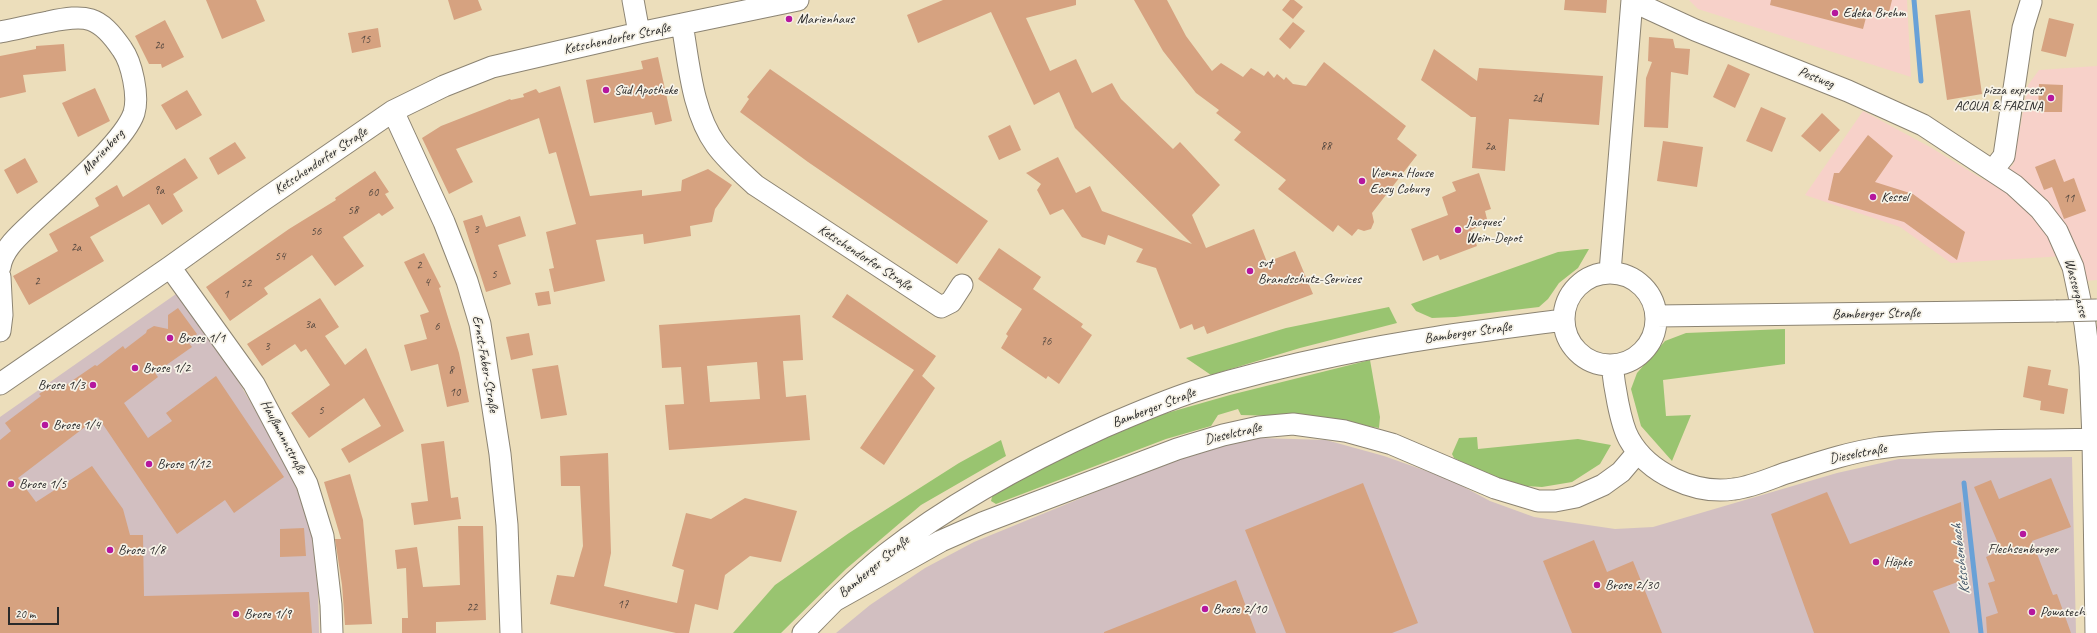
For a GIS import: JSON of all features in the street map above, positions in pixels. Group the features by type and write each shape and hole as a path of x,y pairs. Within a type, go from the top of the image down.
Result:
{"street":[{"path":"633,0 639,33"},
{"name":"Ketschendorfer Straße","path":"0,384 170,267 262,200 394,112 444,86 492,67 639,33 798,0"},
{"name":"Postweg","path":"1610,272 1632,0 1695,30 1848,91 1923,125 1993,170"},
{"path":"1993,170 2004,156 2023,28 2031,2"},
{"name":"Marienberg","path":"0,32 75,17 94,21 113,35 125,53 135,87 136,100 134,113 126,129 110,147 9,245 0,268"},
{"name":"Ketschendorfer Straße","path":"682,24 697,101 702,118 715,144 750,180 941,307 952,302 962,285"},
{"name":"Ernst-Faber-Straße","path":"394,112 444,222 467,281 480,324 500,454 507,525 511,633"},
{"name":"Wassergasse","path":"1993,170 2040,209 2057,231 2073,267 2085,324 2090,366 2093,439 2096,633"},
{"name":"Haußmannstraße","path":"170,267 254,384 307,484 324,536 332,605 332,633"},
{"path":"1610,272 1627,276 1641,285 1652,299 1656,316 1653,334 1644,350 1629,361 1612,365 1594,362 1578,353 1567,338 1563,320 1566,302 1576,286 1592,276 1610,272"},
{"path":"0,277 2,314 0,331"},
{"name":"Bamberger Straße","path":"1656,316 2097,310"},
{"name":"Bamberger Straße","path":"803,633 834,601 884,556 928,523 1034,461 1163,402 1194,392 1338,354 1422,340 1563,320"},
{"name":"Dieselstraße","path":"1612,365 1615,390 1628,438 1638,452 1656,469 1670,478 1693,486 1718,490 1749,486 1831,458 1879,448 1964,442 2093,439"},
{"name":"Dieselstraße","path":"834,601 941,541 982,523 1177,449 1258,427 1293,424 1344,431 1392,444 1495,488 1538,500 1556,501 1576,497 1604,485 1621,472 1638,452"}],"shaded area":[{"path":"1689,0 1907,0 1911,77 1698,9"},
{"path":"2097,66 2097,280 2086,281 2081,255 1951,263 1900,227 1805,195 1863,111 1930,147 1984,180 2013,165 2028,85 2039,70"},
{"path":"176,294 237,379 287,465 303,505 312,537 318,588 319,633 0,633 0,417"},
{"path":"1259,438 1326,440 1384,456 1449,479 1490,501 1534,517 1615,529 1653,527 1837,473 1899,459 2072,457 2076,633 836,633 870,605 925,568 974,542 1196,451"}],"green space":[{"path":"1589,249 1578,268 1559,283 1548,299 1539,307 1455,317 1432,318 1416,311 1411,304 1558,252"},
{"path":"1389,307 1397,323 1300,348 1211,375 1186,358 1286,328"},
{"path":"1785,329 1785,364 1663,380 1666,416 1691,415 1672,461 1641,426 1631,389 1637,373 1665,341 1686,333"},
{"path":"1370,360 1380,417 1379,428 1315,417 1241,415 1238,409 1218,415 1211,426 1166,439 996,504 991,501 993,493 1062,457 1146,419 1230,395"},
{"path":"1477,437 1478,449 1578,439 1611,445 1600,464 1572,482 1542,487 1509,485 1454,458 1452,454 1459,438"},
{"path":"1001,440 1006,456 921,505 846,569 781,633 733,633 775,585 849,533 959,463"}],"building":[{"path":"206,0 256,0 265,21 222,39"},
{"path":"448,0 478,0 482,10 454,20"},
{"path":"943,0 1076,0 1076,5 1026,18 1050,71 1076,59 1092,93 1112,83 1121,99 1173,149 1180,142 1220,185 1192,215 1206,248 1254,229 1267,262 1295,251 1313,294 1207,334 1204,326 1194,330 1192,324 1180,329 1156,268 1136,262 1143,249 1108,235 1105,245 1082,237 1063,209 1050,215 1037,190 1041,184 1026,173 1058,157 1076,193 1090,186 1102,211 1192,244 1075,128 1059,92 1034,105 991,12 918,43 907,15"},
{"path":"1134,0 1167,0 1186,36 1212,71 1221,63 1243,77 1251,68 1264,76 1268,71 1274,78 1277,74 1284,80 1286,77 1293,84 1306,86 1324,62 1406,126 1397,139 1417,155 1372,213 1374,222 1371,229 1364,231 1358,229 1352,236 1338,225 1333,232 1278,189 1286,180 1234,140 1241,132 1216,113 1219,110 1196,93 1163,51"},
{"path":"1290,0 1294,0 1303,7 1293,19 1282,10"},
{"path":"1565,0 1607,0 1606,13 1564,10"},
{"name":"Edeka Brehm","path":"1771,0 1892,0 1888,16 1868,10 1863,29 1770,5"},
{"path":"1970,10 1982,94 1947,100 1935,15"},
{"path":"2049,18 2074,24 2066,57 2041,51"},
{"path":"165,20 184,57 162,68 161,64 149,64 135,36"},
{"path":"1293,22 1305,31 1290,49 1279,39"},
{"path":"378,28 381,47 352,53 348,33"},
{"path":"1649,37 1673,39 1675,48 1690,49 1688,75 1671,72 1668,128 1644,127 1646,78 1652,62 1648,61"},
{"path":"64,44 66,71 23,75 26,92 0,98 0,56 36,49 36,46"},
{"path":"1434,49 1477,81 1479,68 1603,76 1599,125 1509,119 1505,171 1472,168 1476,117 1471,117 1421,80"},
{"path":"658,57 672,121 655,125 652,112 594,123 586,80 643,69 641,61"},
{"path":"1728,64 1750,74 1735,108 1713,97"},
{"path":"770,69 988,221 957,264 808,162 740,112 749,99 747,97"},
{"name":"pizza express ACQUA & FARINA","path":"2039,84 2063,85 2062,112 2038,112"},
{"path":"560,86 590,196 642,190 642,196 681,191 682,180 708,169 732,185 715,209 712,222 690,226 691,236 644,244 643,234 596,240 605,281 554,292 549,269 554,268 546,232 576,224 556,152 549,154 539,118 456,149 473,182 449,194 422,138 441,126 510,99 524,97 523,94 536,89 539,93"},
{"path":"95,88 110,121 78,137 62,103"},
{"path":"187,90 202,115 176,130 161,105"},
{"path":"1761,107 1786,118 1772,152 1746,141"},
{"path":"1822,113 1840,130 1820,152 1801,136"},
{"path":"1010,125 1021,150 999,160 988,136"},
{"name":"Kessel","path":"1868,135 1893,156 1875,182 1913,194 1965,232 1957,260 1904,222 1828,200 1834,173 1839,173"},
{"path":"1663,141 1703,147 1697,187 1657,181"},
{"path":"235,142 246,158 218,175 209,158"},
{"path":"25,158 38,182 17,194 4,170"},
{"path":"185,158 198,178 173,194 183,211 162,225 149,204 90,237 104,261 29,305 13,276 58,251 49,234 99,206 95,198 117,185 123,197"},
{"path":"2055,159 2064,182 2074,178 2086,211 2064,219 2052,187 2044,190 2035,167"},
{"path":"375,171 389,192 385,194 394,208 382,216 379,213 343,237 364,266 335,286 312,255 264,288 268,294 230,321 206,287 289,229 336,200 335,198"},
{"path":"1479,173 1491,209 1485,211 1488,223 1471,230 1477,246 1440,260 1438,255 1423,261 1411,229 1448,215 1442,197 1456,191 1452,182"},
{"path":"482,215 486,227 520,216 526,236 498,245 511,284 486,292 463,221"},
{"path":"999,248 1041,277 1033,289 1083,324 1081,327 1092,335 1059,384 1048,376 1046,379 1001,348 1008,336 1006,334 1022,309 978,279"},
{"path":"424,253 441,287 439,288 459,353 469,402 447,407 438,364 411,371 404,345 427,339 420,315 429,312 404,262"},
{"path":"549,291 551,304 538,306 535,293"},
{"path":"847,294 936,356 922,376 935,388 884,465 860,448 914,370 832,317"},
{"path":"320,298 339,327 325,336 345,365 366,348 404,431 349,463 341,449 381,426 364,398 309,438 291,413 330,385 306,349 301,352 295,344 262,366 247,344"},
{"path":"178,308 197,334 188,342 192,347 155,373 158,377 124,403 148,438 172,421 166,413 216,376 284,477 234,513 225,500 177,534 98,417 18,478 36,502 92,466 123,509 130,535 143,535 144,596 309,592 312,633 0,633 0,440 11,431 5,423 41,396 39,394 51,386 63,387 95,365 97,366 123,346 125,349 146,333 147,330 154,326 168,329 168,315"},
{"path":"800,315 803,360 783,361 786,397 806,395 810,440 669,450 665,405 684,404 681,367 662,368 659,325","holes":["757,362 760,399 710,402 707,366"]},
{"path":"529,333 533,355 511,360 506,337"},
{"path":"558,365 567,415 541,419 532,369"},
{"path":"2028,366 2051,370 2048,385 2068,389 2064,414 2040,410 2041,401 2023,397"},
{"path":"444,441 451,498 458,497 461,519 414,525 411,503 428,501 421,444"},
{"path":"608,453 611,553 604,586 677,603 684,570 672,566 686,513 711,519 745,498 797,511 781,562 750,556 725,575 718,610 695,604 689,633 676,633 550,604 557,575 574,577 583,546 580,486 561,486 560,456"},
{"path":"350,474 363,520 372,624 345,625 342,585 335,539 341,539 324,482"},
{"name":"Flechsenberger","path":"2051,478 2071,527 2032,541 2053,595 2057,594 2071,633 1987,633 1986,617 1998,613 1988,583 1995,581 1986,557 2001,550 1974,487 1991,480 1999,499"},
{"path":"1363,483 1418,623 1392,633 1286,633 1245,530"},
{"name":"Höpke","path":"1827,492 1850,544 1961,502 1966,579 1933,591 1950,633 1814,633 1771,514"},
{"path":"458,526 483,526 486,620 436,622 436,633 402,633 402,618 408,618 406,568 397,569 395,550 417,547 423,587 460,585"},
{"path":"304,528 306,556 280,557 280,529"},
{"name":"Brose 2/30","path":"1594,540 1607,572 1633,561 1662,633 1572,633 1543,561"},
{"name":"Brose 2/10","path":"1236,580 1256,633 1104,633 1104,632"}],"waterway":[{"name":"Ketschenbach","path":"1914,0 1921,81"},
{"name":"Ketschenbach","path":"1964,483 1981,633"}],"place":[{"name":"Edeka Brehm","path":"1835,13"},
{"name":"Marienhaus","path":"789,19"},
{"name":"Süd Apotheke","path":"606,90"},
{"name":"pizza express ACQUA & FARINA","path":"2051,98"},
{"name":"Vienna House Easy Coburg","path":"1362,181"},
{"name":"Kessel","path":"1873,197"},
{"name":"Jacques' Wein-Depot","path":"1458,230"},
{"name":"svt Brandschutz-Services","path":"1250,271"},
{"name":"Brose 1/1","path":"170,338"},
{"name":"Brose 1/2","path":"135,368"},
{"name":"Brose 1/3","path":"93,385"},
{"name":"Brose 1/4","path":"45,425"},
{"name":"Brose 1/12","path":"149,464"},
{"name":"Brose 1/5","path":"11,484"},
{"name":"Flechsenberger","path":"2023,534"},
{"name":"Brose 1/8","path":"110,550"},
{"name":"Höpke","path":"1876,562"},
{"name":"Brose 2/30","path":"1597,585"},
{"name":"Brose 2/10","path":"1205,609"},
{"name":"Powatech","path":"2032,612"},
{"name":"Brose 1/9","path":"236,614"}]}
